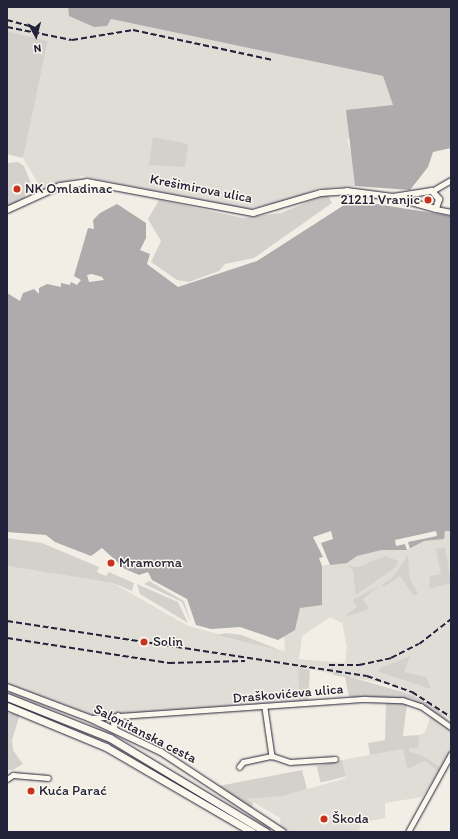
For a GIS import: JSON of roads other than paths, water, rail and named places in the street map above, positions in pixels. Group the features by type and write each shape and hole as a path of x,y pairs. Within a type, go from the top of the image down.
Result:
{"highway":[{"path":"7,697 110,738 266,832"},
{"path":"7,706 106,747 252,832"}],"main road":[{"name":"Krešimirova ulica","path":"7,210 60,186 87,182 253,213 321,193 347,191 393,197"},
{"path":"432,191 439,200 436,209 393,197 432,191"},
{"name":"Salonitanska cesta","path":"7,687 89,718 179,762 283,832"}],"street":[{"path":"432,191 451,180"},
{"path":"436,209 451,212"},
{"name":"Draškovićeva ulica","path":"89,718 118,715 265,708 365,699 402,700 421,706 451,727"},
{"path":"265,708 272,756"},
{"path":"115,730 113,723 118,715"},
{"path":"408,832 451,754"},
{"path":"239,767 243,762 272,756 290,762 335,759"},
{"path":"7,779 13,775 48,778"}],"railway":[{"path":"7,20 34,27"},
{"path":"7,27 72,40 133,30 273,60"},
{"path":"329,665 359,665 391,658 419,644 451,619"},
{"path":"7,621 367,676 412,692 451,717"},
{"path":"7,638 169,663 245,661"}],"place":[{"name":"NK Omladinac","path":"17,189"},
{"name":"21211 Vranjic","path":"428,200"},
{"name":"Mramorna","path":"111,563"},
{"name":"Solin","path":"144,642"},
{"name":"Kuća Parać","path":"31,791"},
{"name":"Škoda","path":"324,819"}]}
